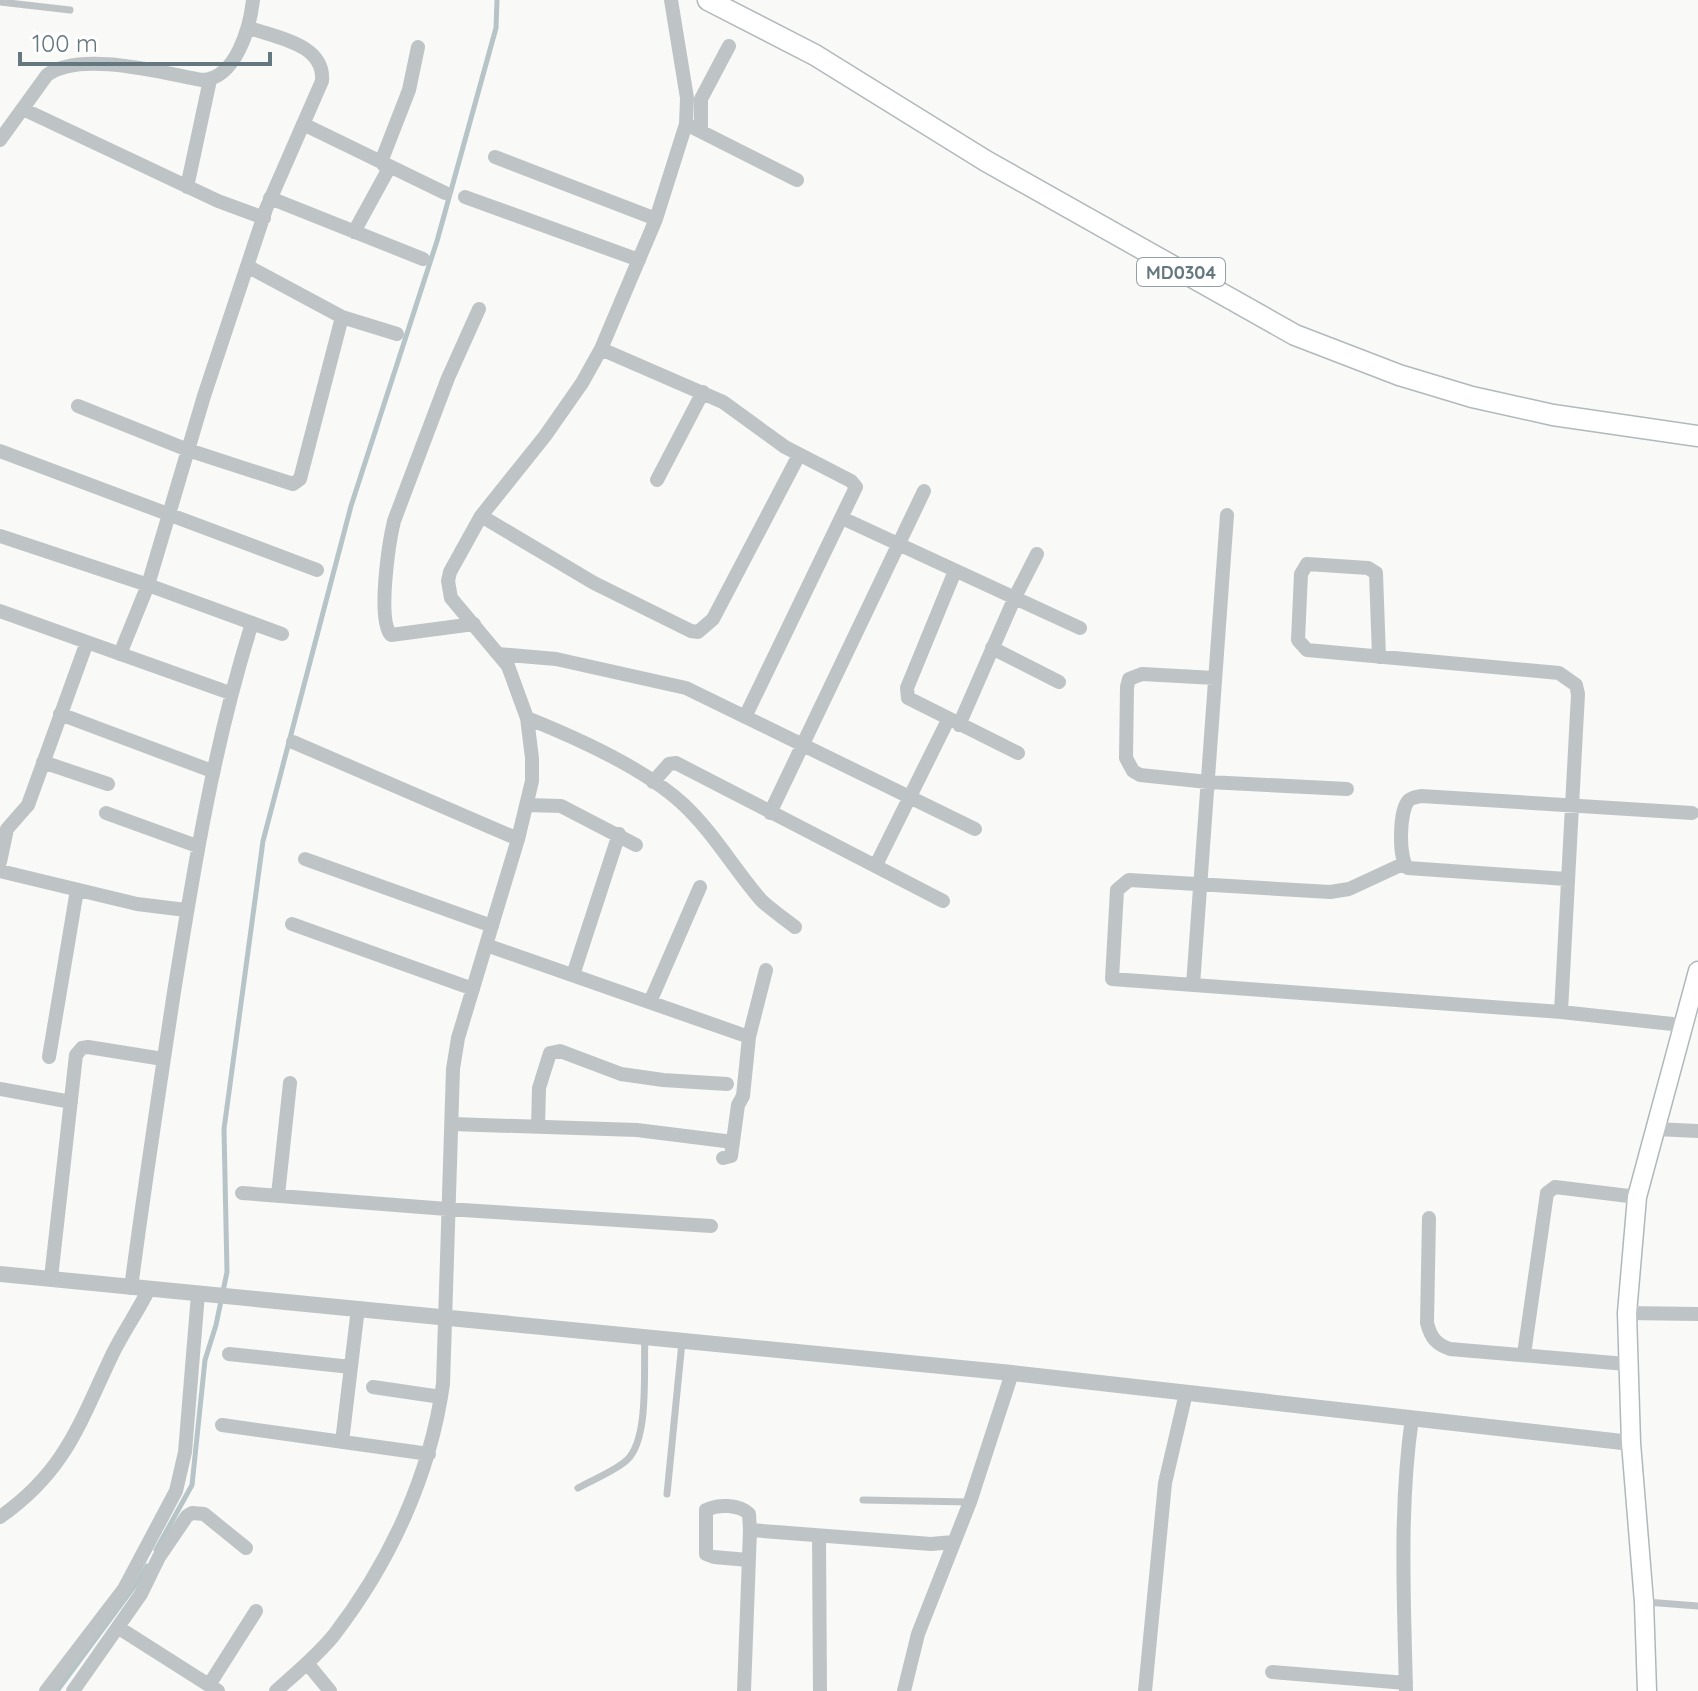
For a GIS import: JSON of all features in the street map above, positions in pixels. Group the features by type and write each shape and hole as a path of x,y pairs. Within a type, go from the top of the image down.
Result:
{"main road":[{"name":"MD0304","path":"708,0 815,55 986,161 1295,335 1399,375 1472,397 1553,415 1698,436"},
{"path":"1647,1691 1644,1602 1626,1364 1627,1313 1637,1197 1682,1025 1695,994 1698,971"}],"street":[{"path":"187,187 210,80 233,59 250,28 253,0"},
{"path":"276,1691 332,1637 380,1566 402,1523 429,1454 441,1397 453,1069 458,1038 518,839 532,781 527,718 508,666 451,598 448,581 481,516 545,436 582,383 601,349 656,219 686,124 686,85 671,0"},
{"path":"120,654 148,585 168,513 270,198 322,81 323,70 311,51 250,28"},
{"path":"701,131 701,99 729,46"},
{"path":"381,162 409,90 418,47"},
{"path":"0,140 47,75 67,65 100,65 210,80"},
{"path":"23,109 187,187 264,218"},
{"path":"303,124 445,193"},
{"path":"686,124 797,180"},
{"path":"495,157 656,219"},
{"path":"354,232 388,170 381,162"},
{"path":"465,197 639,260"},
{"path":"270,198 423,259"},
{"path":"247,266 342,317 397,334"},
{"path":"474,624 391,635 386,627 386,572 394,521 448,378 479,309"},
{"path":"78,406 188,450 287,483 297,482 342,317"},
{"path":"601,349 723,402 799,455 854,484 856,492 745,717"},
{"path":"657,480 703,392"},
{"path":"0,451 317,570"},
{"path":"481,516 594,583 698,632 713,619 799,455"},
{"path":"770,813 924,491"},
{"path":"1193,985 1227,515"},
{"path":"842,518 1080,628"},
{"path":"0,536 282,634"},
{"path":"876,865 909,797 954,722 1037,554"},
{"path":"1379,657 1376,573 1368,568 1307,564 1301,574 1298,640 1307,650 1379,657 1497,666 1559,673 1576,685 1578,694 1561,1012"},
{"path":"955,571 907,694 911,701 1018,753"},
{"path":"0,611 230,693"},
{"path":"131,1288 197,846 230,693 252,623"},
{"path":"0,862 7,829 28,805 87,642"},
{"path":"992,648 1059,682"},
{"path":"498,654 556,659 686,688 975,829"},
{"path":"1215,678 1134,676 1127,687 1126,758 1133,771 1140,775 1208,782 1347,789"},
{"path":"60,714 212,771"},
{"path":"527,718 571,736 653,782 681,803 714,837 763,902 795,927"},
{"path":"293,742 518,839"},
{"path":"43,762 108,784"},
{"path":"653,782 669,764 676,763 943,901"},
{"path":"1566,879 1414,870 1403,864 1401,857 1403,812 1412,798 1421,796 1692,813"},
{"path":"527,805 561,806 636,845"},
{"path":"106,813 197,846"},
{"path":"573,975 619,834"},
{"path":"305,859 492,926"},
{"path":"1403,864 1340,892 1129,880 1117,890 1112,979 1561,1012 1682,1025"},
{"path":"0,871 137,904 186,910"},
{"path":"650,1002 700,887"},
{"path":"49,1057 77,890"},
{"path":"292,924 473,989"},
{"path":"486,945 749,1037"},
{"path":"723,1158 731,1156 738,1105 743,1096 749,1037 766,970"},
{"path":"51,1278 76,1055 82,1048 163,1059"},
{"path":"538,1127 539,1088 550,1053 560,1051 621,1074 727,1084"},
{"path":"278,1195 290,1083"},
{"path":"0,1089 71,1102"},
{"path":"452,1124 637,1130 725,1141"},
{"path":"1655,1129 1698,1131"},
{"path":"1524,1354 1547,1193 1555,1187 1637,1197"},
{"path":"242,1193 711,1226"},
{"path":"1429,1218 1427,1323 1438,1345 1450,1349 1626,1364"},
{"path":"0,1274 1012,1373 1631,1443"},
{"path":"0,1517 27,1498 56,1465 78,1431 115,1350 149,1289"},
{"path":"46,1691 124,1589 176,1491 215,1295"},
{"path":"342,1442 358,1308"},
{"path":"1627,1313 1698,1314"},
{"path":"229,1354 351,1367"},
{"path":"904,1691 918,1634 970,1502 1012,1373"},
{"path":"373,1387 441,1397"},
{"path":"1145,1691 1165,1483 1186,1393"},
{"path":"1272,1672 1406,1687 1404,1503 1412,1418"},
{"path":"222,1425 429,1454"},
{"path":"744,1691 750,1530 749,1514 746,1510 715,1506 706,1510 706,1554 748,1560"},
{"path":"73,1691 119,1628 141,1594 159,1557 192,1513 204,1514 246,1548"},
{"path":"750,1530 931,1544 953,1542"},
{"path":"819,1536 820,1691"},
{"path":"119,1628 213,1688 256,1611"},
{"path":"307,1663 330,1691"}],"lane":[{"path":"0,2 70,10"},
{"path":"578,1488 626,1460 636,1448 641,1431 645,1335"},
{"path":"667,1494 682,1339"},
{"path":"863,1500 970,1502"},
{"path":"1644,1602 1698,1606"}],"waterway":[{"path":"156,1550 192,1485 205,1360 227,1272 224,1129 263,841 351,506 437,241 496,28 497,0"},
{"path":"57,1691 147,1566"}]}
